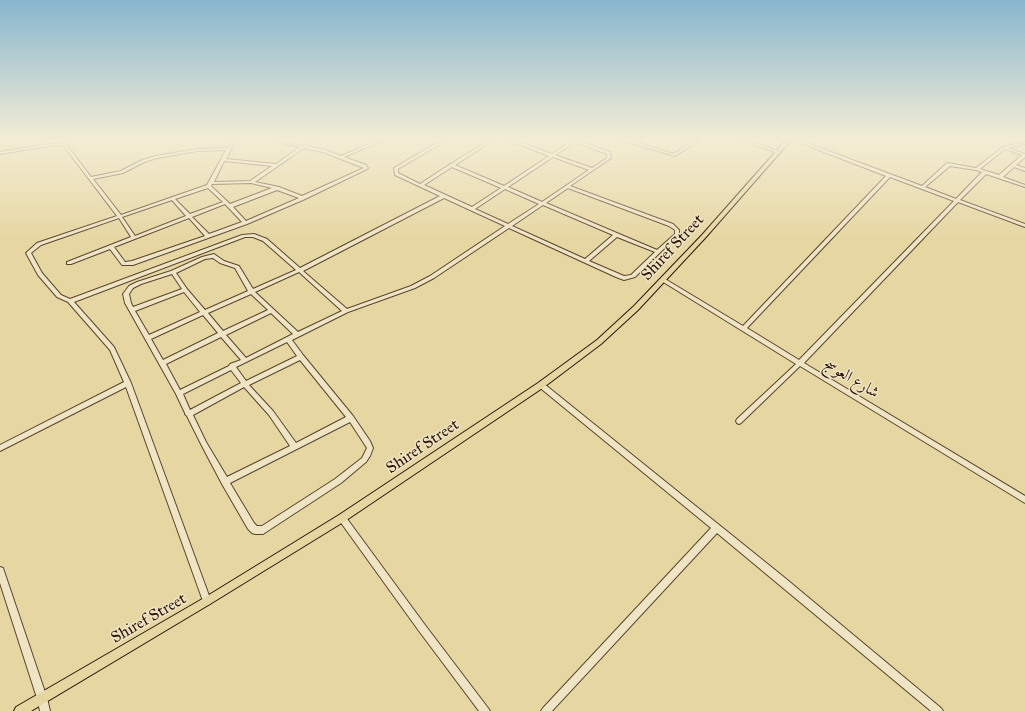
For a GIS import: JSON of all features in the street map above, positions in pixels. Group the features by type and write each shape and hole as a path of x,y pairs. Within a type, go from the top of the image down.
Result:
{"main road":[{"name":"Shiref Street","path":"20,711 207,602 342,518 541,385 599,342 636,308 760,173"}],"street":[{"path":"86,173 134,238"},
{"path":"90,178 113,173"},
{"path":"210,184 216,173"},
{"path":"251,182 264,173"},
{"path":"111,247 124,264 128,264 245,223 355,173"},
{"path":"397,173 399,176 618,276 628,278 633,276 677,234 677,230 674,227 568,187"},
{"path":"421,185 439,173"},
{"path":"470,173 658,252"},
{"path":"472,209 525,173"},
{"path":"179,393 346,311 413,287 509,226 588,173"},
{"path":"884,173 1025,226"},
{"path":"923,187 939,173"},
{"path":"739,421 799,364 984,173"},
{"path":"989,173 1025,186"},
{"path":"1000,177 1004,173"},
{"path":"743,330 889,175"},
{"path":"207,602 128,383 112,350 70,301 59,296 40,274 28,253 39,244 174,199 210,184 251,182 276,188 303,198"},
{"path":"210,184 245,223"},
{"path":"69,262 190,216 276,188"},
{"path":"147,338 300,270 444,196"},
{"path":"174,199 208,236"},
{"path":"70,301 244,236 254,235 265,240 346,311"},
{"path":"584,261 616,235"},
{"path":"288,339 351,418 370,448 364,460 338,481 263,530 255,530 251,526 225,482 188,414 179,393 132,310 126,294 139,283 173,272 210,256 214,256 222,262 236,267 251,291 297,335"},
{"path":"157,269 162,275"},
{"path":"173,272 185,290 244,360"},
{"name":"شارع العوسج","path":"663,280 1025,500"},
{"path":"132,310 185,290"},
{"path":"162,363 272,310"},
{"path":"188,414 245,384 302,357"},
{"path":"232,366 245,384 271,413 294,446"},
{"path":"0,448 128,383"},
{"path":"541,385 782,581 938,711"},
{"path":"225,482 351,418"},
{"path":"342,518 422,628 485,711"},
{"path":"546,711 716,528"},
{"path":"0,571 45,711"}]}
